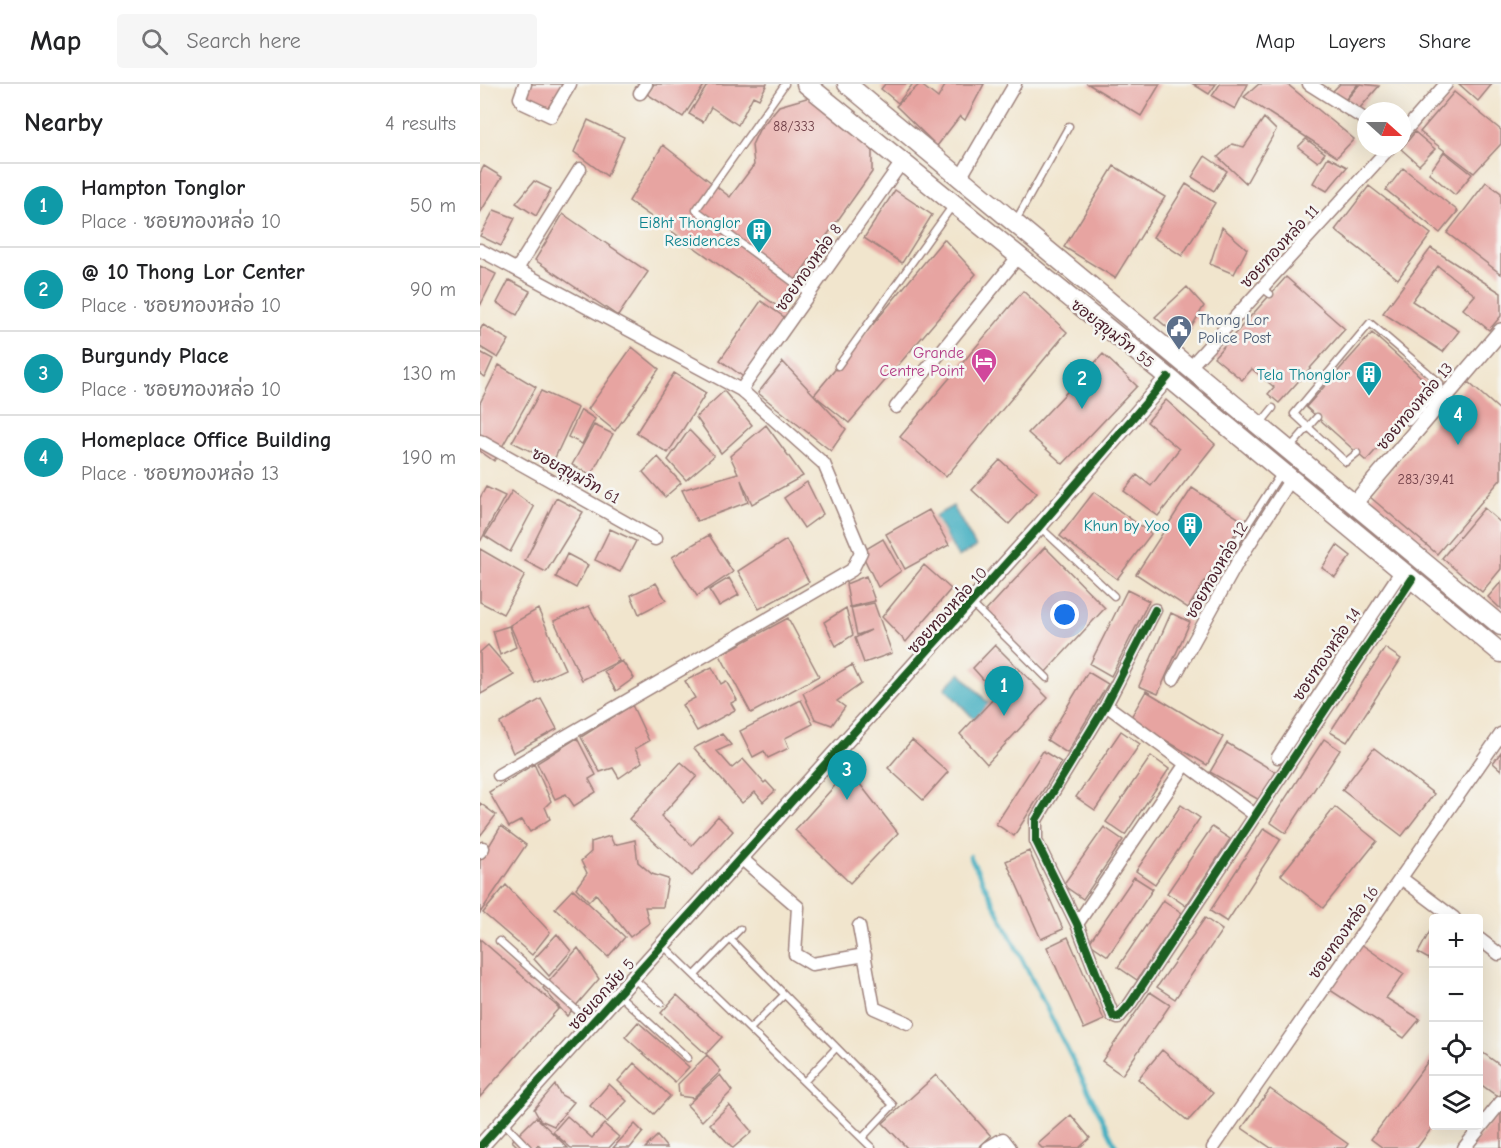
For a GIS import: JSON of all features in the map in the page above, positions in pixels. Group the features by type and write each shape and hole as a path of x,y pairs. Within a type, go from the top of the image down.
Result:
{"main road":[{"name":"ซอยสุขุมวิท 55","path":"806,84 1168,377 1501,653"},
{"name":"ซอยสุขุมวิท 55","path":"847,84 959,180 1190,367 1501,626"},
{"path":"902,162 916,143"},
{"path":"949,201 959,180"},
{"path":"1168,377 1190,367"},
{"path":"1343,521 1354,504"}],"street":[{"path":"525,84 520,98 523,103 551,116 570,84"},
{"path":"959,180 1015,84"},
{"path":"1309,84 1357,114"},
{"path":"1411,124 1446,84"},
{"name":"ซอยทองหล่อ 11","path":"1190,367 1266,291 1382,156"},
{"name":"ซอยทองหล่อ 8","path":"741,390 902,162"},
{"path":"517,269 580,169"},
{"path":"480,250 741,390 824,465 861,552 852,570 499,775"},
{"path":"896,407 1018,257"},
{"name":"ซอยทองหล่อ 13","path":"1354,504 1463,382 1500,335"},
{"name":"ซอยทองหล่อ 10","path":"742,859 1039,527 1168,377"},
{"name":"ซอยสุขุมวิท 61","path":"480,441 655,539"},
{"name":"ซอยทองหล่อ 12","path":"1173,679 1286,475"},
{"path":"1155,610 1106,705 1036,820 1035,831 1036,841 1077,924 1113,1016 1118,1018 1130,1004 1255,815 1407,574"},
{"name":"ซอยทองหล่อ 14","path":"1278,757 1407,574"},
{"path":"1106,705 1255,815"},
{"name":"ซอยทองหล่อ 16","path":"1213,1148 1501,734"},
{"path":"1077,924 1185,765"},
{"path":"742,859 798,908 795,954 813,964 865,955"},
{"name":"ซอยเอกมัย 5","path":"480,1147 742,859"},
{"path":"1401,878 1449,914"},
{"path":"859,926 874,1008 908,1023"},
{"path":"1483,941 1499,954"},
{"path":"1464,1148 1501,1102"},
{"path":"988,1148 999,1140 1008,1145"}],"lane":[{"path":"784,84 696,210 809,294"},
{"path":"1014,224 1070,126"},
{"path":"838,366 949,201"},
{"path":"1357,453 1346,462 1307,428 1294,413 1371,323 1440,383 1438,389 1409,422"},
{"path":"1259,425 1273,408"},
{"path":"1289,450 1317,417"},
{"path":"1196,605 1286,475"},
{"path":"1039,527 1114,596"},
{"path":"971,603 1047,678"},
{"path":"695,975 740,929"},
{"path":"730,939 893,1105 862,1138"},
{"path":"500,941 592,1024"},
{"path":"664,945 872,1148"},
{"path":"634,978 661,1003"},
{"path":"619,994 688,1058"},
{"path":"750,1029 784,995"},
{"path":"804,1082 836,1048"},
{"path":"502,1122 528,1148"}],"water":[{"path":"953,506 976,547 958,557 935,516"},
{"path":"960,673 989,704 974,719 945,688"}],"building":[{"path":"530,84 565,84 550,111 523,96"},
{"path":"654,84 705,84 683,117 647,94"},
{"path":"708,84 767,84 759,99 753,96 738,125 711,107 703,122 689,114"},
{"path":"885,84 912,85 898,103 881,89"},
{"path":"920,84 938,98 946,84 984,84 965,120 960,116 937,146 896,106"},
{"path":"1088,84 1160,84 1141,116"},
{"path":"1193,84 1216,84 1209,94"},
{"path":"1220,84 1248,84 1235,109 1212,96"},
{"path":"1259,84 1287,84 1354,139 1337,157 1244,97"},
{"path":"1340,84 1358,84 1345,100 1333,91"},
{"path":"1360,84 1379,86 1365,102 1357,102 1357,108 1346,100"},
{"path":"1459,84 1492,84 1478,101"},
{"path":"1454,92 1501,130 1501,144 1474,173 1420,132"},
{"name":"Ei8ht Thonglor Residences","path":"810,97 872,146 872,172 777,306 629,201 663,145 730,197 754,165 752,145 759,130 779,106"},
{"path":"1264,118 1276,130 1246,183 1218,157 1232,144 1244,147"},
{"path":"588,120 624,137 607,176 574,152"},
{"path":"1415,132 1435,149 1419,165 1409,156 1411,156 1411,137"},
{"path":"1306,139 1325,153 1318,162 1298,147"},
{"path":"1444,152 1472,174 1455,195 1429,173"},
{"path":"1205,156 1227,171 1214,191 1192,177"},
{"path":"1328,157 1347,167 1327,191 1313,183"},
{"path":"484,166 502,177 480,213 480,173"},
{"path":"1114,166 1165,197 1115,278 1064,247"},
{"path":"1403,168 1458,211 1440,233 1386,190"},
{"path":"534,181 551,189 536,216 516,203"},
{"path":"1486,182 1501,193 1501,274 1447,233"},
{"path":"1186,184 1215,203 1182,256 1153,237"},
{"path":"1369,186 1431,234 1398,279 1335,230"},
{"path":"895,190 932,215 902,263 864,238"},
{"path":"494,210 515,218 501,246 480,236"},
{"path":"563,214 648,272 618,316 535,260"},
{"path":"1222,227 1247,249 1234,274 1210,264"},
{"path":"944,239 976,274 849,423 814,395"},
{"path":"1431,248 1501,293 1501,316 1489,330 1463,309 1475,295 1438,266 1412,301 1459,331 1443,352 1383,313"},
{"path":"480,266 496,274 480,306"},
{"path":"1286,277 1345,329 1279,403 1268,394 1274,387 1252,369 1242,380 1214,357"},
{"path":"509,280 530,291 517,315 497,303"},
{"path":"1187,287 1204,306 1183,341 1155,317"},
{"name":"Grande Centre Point","path":"1023,291 1067,332 946,477 900,437"},
{"path":"761,301 787,319 745,378 720,360"},
{"path":"483,325 509,340 498,358 480,347 480,330"},
{"name":"Tela Thonglor","path":"1372,333 1432,387 1366,461 1306,407"},
{"path":"632,347 659,369 615,431 588,409"},
{"path":"480,352 493,359 485,377 480,374"},
{"path":"1103,354 1137,386 1063,464 1028,433"},
{"path":"783,362 846,429 831,451 758,393"},
{"path":"499,365 536,387 494,461 480,451 480,403"},
{"path":"674,373 706,393 668,453 636,433"},
{"path":"1468,382 1501,411 1501,479 1437,554 1370,497"},
{"path":"541,391 578,408 553,462 512,442"},
{"path":"724,391 752,425 721,453 696,417"},
{"path":"1166,400 1215,444 1158,516 1124,491 1137,475 1151,486 1179,449 1147,422"},
{"path":"581,410 595,419 582,444 568,437"},
{"path":"594,425 613,434 591,475 572,465"},
{"path":"766,425 803,476 752,504 741,480 748,502 697,521 682,490 738,473 730,456"},
{"path":"689,430 714,456 686,480 668,460"},
{"path":"658,457 681,483 665,497 643,472"},
{"path":"1000,460 1037,493 1009,524 972,490"},
{"path":"807,482 823,514 804,528 784,498"},
{"path":"486,487 505,496 480,542 480,498"},
{"name":"Khun by Yoo","path":"1192,488 1243,521 1188,608 1136,574"},
{"path":"512,491 534,507 510,552 485,536"},
{"path":"1094,492 1151,534 1117,579 1060,536"},
{"path":"556,498 583,512 546,572 525,561"},
{"path":"1484,508 1501,523 1501,569 1482,592 1442,558"},
{"path":"929,510 949,545 905,569 886,534"},
{"path":"610,529 636,541 620,572 595,560"},
{"path":"709,535 733,572 697,596 672,557"},
{"path":"883,539 901,571 878,587 861,552"},
{"path":"786,540 809,582 759,609 738,571"},
{"path":"1337,545 1351,556 1335,577 1322,568"},
{"path":"1045,547 1105,608 1045,673 985,612"},
{"path":"480,549 525,575 503,614 480,602"},
{"path":"567,554 588,565 576,588 556,577"},
{"path":"924,565 951,589 906,642 882,617"},
{"path":"866,576 875,601 850,607 846,584"},
{"path":"729,578 739,595 719,606 709,590"},
{"path":"1501,582 1501,609 1488,597"},
{"path":"656,583 666,600 639,614 631,595"},
{"path":"1127,590 1149,601 1111,676 1090,664"},
{"path":"874,603 892,653 864,663 855,638 871,630 857,635 851,608"},
{"path":"589,606 619,661 582,680 554,621"},
{"path":"846,608 853,635 836,646 824,622"},
{"path":"538,609 565,669 535,683 510,625"},
{"path":"1171,613 1190,622 1158,694 1139,686"},
{"path":"788,618 819,676 751,713 720,655"},
{"path":"509,626 516,647 500,655 493,631"},
{"path":"488,645 514,675 481,694 480,652"},
{"path":"995,645 1048,698 987,764 960,734 997,695 973,668"},
{"path":"1385,648 1401,659 1347,742 1330,732"},
{"path":"622,661 634,678 616,691 604,671"},
{"path":"852,665 861,684 837,701 845,707 832,725 815,719 803,693"},
{"path":"712,667 721,684 726,681 737,700 731,703 735,710 697,731 682,705 695,698 685,681"},
{"path":"1088,672 1108,684 1067,753 1047,740"},
{"path":"1146,691 1223,737 1207,765 1130,719"},
{"path":"541,699 557,729 513,753 500,723"},
{"path":"801,700 813,724 785,738 789,748 768,758 764,751 753,757 740,731"},
{"path":"632,705 649,741 635,749 642,762 619,778 613,768 600,772 581,737"},
{"path":"1121,731 1140,744 1095,810 1076,797"},
{"path":"722,734 731,745 717,751 732,768 743,759 764,783 766,781 775,791 763,802 755,792 742,803 694,748"},
{"path":"577,738 596,775 589,779 596,792 574,806 566,794 555,799 537,763"},
{"path":"1324,739 1340,750 1286,833 1270,822"},
{"path":"912,740 948,772 923,800 888,768"},
{"path":"1227,743 1277,773 1261,801 1210,772"},
{"path":"1374,748 1434,794 1402,836 1342,790"},
{"path":"1043,751 1061,762 1014,836 996,824"},
{"path":"1501,752 1501,770 1493,763"},
{"path":"1151,756 1169,769 1125,835 1106,822"},
{"path":"681,762 697,776 661,816 692,845 718,816 733,831 692,876 629,819"},
{"path":"534,764 551,801 545,807 550,819 530,832 522,820 509,827 489,792"},
{"path":"849,770 898,833 850,883 795,830"},
{"path":"480,803 496,815 480,836"},
{"path":"1181,805 1200,818 1155,884 1136,871"},
{"path":"1335,807 1377,841 1323,908 1281,875"},
{"path":"501,826 526,845 480,913 480,861"},
{"path":"1104,827 1123,840 1083,899 1063,885"},
{"path":"1212,827 1230,839 1186,906 1167,893"},
{"path":"1264,828 1281,839 1227,922 1210,911"},
{"path":"610,836 614,845 635,840 638,862 652,874 668,879 663,907 645,907 649,923 630,937 596,894 589,901 576,888 587,873 581,861 591,852 591,842"},
{"path":"1029,851 1063,929 1041,939 1006,861"},
{"path":"1134,877 1153,889 1108,956 1089,943"},
{"path":"506,885 550,932 532,955 483,913"},
{"path":"573,889 625,937 608,957 555,908"},
{"path":"1163,900 1182,913 1137,980 1118,967"},
{"path":"1205,918 1222,930 1175,999 1157,987"},
{"path":"1429,933 1429,959 1418,953"},
{"path":"557,934 571,951 549,976 534,959"},
{"path":"1068,937 1104,1020 1084,1029 1047,947"},
{"path":"480,939 559,1008 480,1097"},
{"path":"1361,944 1404,974 1386,998 1420,1019 1404,1038 1330,990"},
{"path":"578,948 599,979 567,1016 543,988"},
{"path":"1150,992 1170,1005 1122,1075 1102,1061"},
{"path":"677,995 722,1037 706,1054 661,1013"},
{"path":"638,1022 689,1067 675,1082 625,1037"},
{"path":"1162,1050 1213,1093 1188,1121 1138,1079"},
{"path":"1483,1053 1501,1066 1501,1099 1483,1086"},
{"path":"707,1055 721,1071 693,1098 679,1096 678,1084"},
{"path":"1429,1060 1430,1130 1417,1148 1383,1148 1371,1139"},
{"path":"634,1063 670,1096 654,1114 618,1081"},
{"path":"720,1075 732,1091 702,1121 687,1105"},
{"path":"936,1075 991,1136 978,1148 907,1148 883,1123"},
{"path":"609,1084 627,1101 607,1122 590,1106"},
{"path":"555,1085 561,1095 574,1102 554,1126 540,1120 534,1109"},
{"path":"1270,1089 1348,1144 1345,1148 1271,1148 1242,1128"},
{"path":"729,1105 752,1132 733,1148 710,1124"},
{"path":"1501,1108 1501,1148 1471,1148"},
{"path":"1071,1115 1090,1138 1079,1148 1042,1148 1038,1144"},
{"path":"567,1116 592,1138 604,1124 619,1137 609,1148 571,1148 553,1132"},
{"path":"536,1117 568,1148 541,1148 538,1145 536,1148 519,1148 512,1141"},
{"path":"635,1124 643,1132 630,1148 613,1148"},
{"path":"657,1136 667,1148 645,1148"}],"waterway":[{"path":"970,856 1117,1148"}],"cycle path":[{"path":"480,1147 1039,527 1168,377"},
{"path":"1155,610 1106,705 1036,820 1036,841 1077,924 1113,1016 1118,1018 1130,1004 1412,579"}],"place":[{"name":"Ei8ht Thonglor Residences","path":"759,254"},
{"name":"Thong Lor Police Post","path":"1179,351"},
{"name":"Grande Centre Point","path":"984,384"},
{"name":"Tela Thonglor","path":"1369,397"},
{"name":"@ 10 Thong Lor Center","path":"1082,409"},
{"name":"Homeplace Office Building","path":"1458,445"},
{"name":"Khun by Yoo","path":"1190,548"},
{"name":"Hampton Tonglor","path":"1004,716"},
{"name":"Burgundy Place","path":"847,800"}]}
